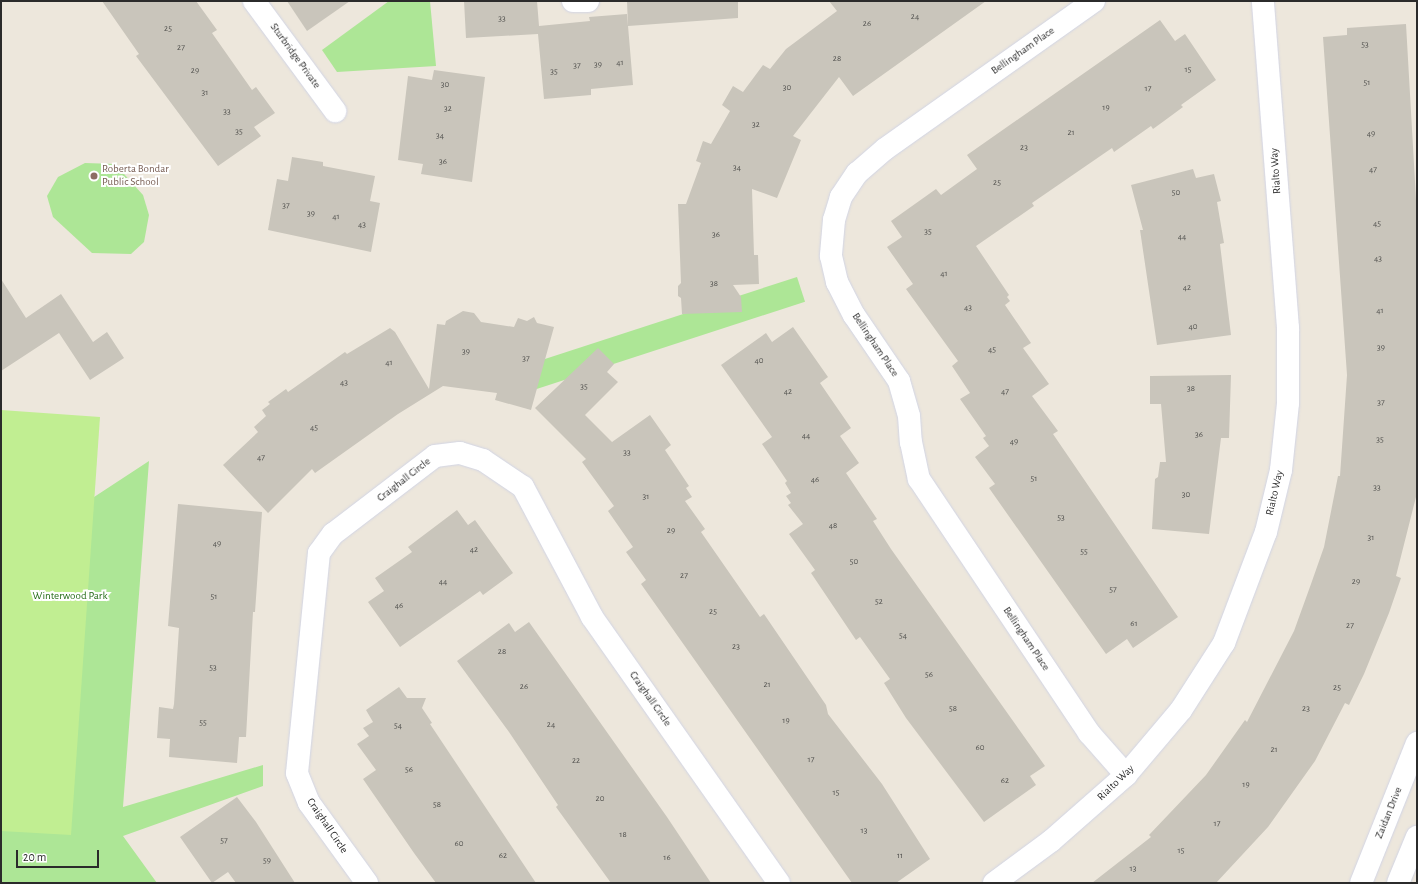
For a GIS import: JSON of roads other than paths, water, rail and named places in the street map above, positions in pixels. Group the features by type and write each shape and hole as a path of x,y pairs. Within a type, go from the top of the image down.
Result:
{"street":[{"name":"Sturbridge Private","path":"254,1 335,111"},
{"path":"574,1 588,1"},
{"name":"Bellingham Place","path":"1094,1 885,149 856,173 841,197 834,220 831,256 837,282 854,314 899,381 909,416 911,442 919,479 1090,733 1126,775"},
{"name":"Rialto Way","path":"994,883 1051,841 1126,775 1181,710 1224,643 1266,532 1281,470 1288,403 1288,328 1263,1"},
{"name":"Craighall Circle","path":"367,883 310,803 298,774 319,553 333,534 435,456 460,452 483,460 523,487 592,617 779,883"},
{"name":"Zaidan Drive","path":"1361,883 1417,743"},
{"path":"1398,883 1417,837"}],"place":[{"name":"Roberta Bondar Public School","path":"94,176"}],"park label":[{"name":"Winterwood Park","path":"70,596"}]}
